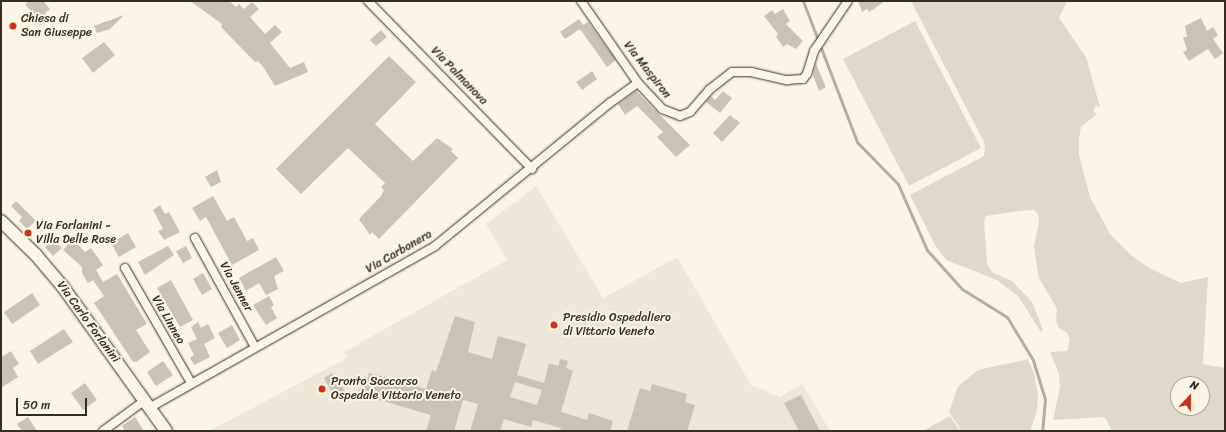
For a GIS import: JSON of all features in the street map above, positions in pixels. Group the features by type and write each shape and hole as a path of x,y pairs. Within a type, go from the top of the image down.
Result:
{"street":[{"name":"Via Palmanova","path":"368,1 532,169"},
{"name":"Via Maspiron","path":"581,1 638,83 662,109 680,116 690,112 709,90 732,72 744,71 787,80 803,79 807,74 814,51 848,1"},
{"name":"Via Carbonera","path":"103,431 146,404 191,383 436,246 532,169 610,102 638,83"},
{"name":"Via Carlo Forlanini","path":"1,221 36,255 63,287 166,431"},
{"name":"Via Jenner","path":"195,238 255,346"},
{"name":"Via Linneo","path":"125,268 191,383"}],"shaded area":[{"path":"911,1 1067,1 1059,18 1086,57 1100,107 1096,105 1093,112 1097,114 1081,127 1079,138 1079,155 1090,197 1110,234 1131,255 1149,268 1181,283 1208,277 1203,364 1225,368 1225,431 1112,431 1105,417 1053,420 1060,387 1059,374 1050,352 1067,351 1070,339 1067,333 1059,328 1056,321 1057,309 1039,278 1034,246 1039,222 1038,214 1034,210 1020,211 986,216 984,221 987,264 992,272 1012,281 1032,302 1043,330 1041,332 1018,296 997,280 946,260 935,245 910,195 984,156 985,144"},
{"path":"915,21 981,148 909,186 843,59"},
{"name":"Presidio Ospedaliero di Vittorio Veneto","path":"536,186 603,298 677,257 751,385 780,397 802,384 830,431 209,431 347,358 344,352 507,260 486,224"},
{"path":"1028,359 1034,373 1038,394 1037,411 1030,431 962,431 949,412 958,386 978,370"},
{"path":"950,416 960,431 923,431"}],"building":[{"path":"30,1 43,1 50,9 45,13 50,19 41,25 25,4"},
{"path":"190,1 229,1 236,7 239,4 244,9 252,2 259,9 250,17 265,34 275,25 282,32 270,43 290,68 304,62 308,72 275,86 264,68 258,61 255,62 221,27 222,24"},
{"path":"858,1 885,1 869,12 867,9 862,12"},
{"path":"783,9 790,21 786,24 803,41 796,49 787,44 783,47 776,37 778,34 764,16 772,10 775,14"},
{"path":"124,15 110,29 97,33 94,26"},
{"path":"1201,18 1207,31 1213,27 1218,35 1213,39 1223,53 1215,59 1208,49 1189,61 1183,52 1187,50 1183,37 1187,37 1185,26"},
{"path":"579,19 583,25 588,22 616,60 607,67 580,29 565,39 560,32"},
{"path":"381,30 387,37 376,46 370,40"},
{"path":"104,42 115,55 93,73 82,58"},
{"path":"389,56 416,82 375,124 413,161 437,138 453,149 451,151 458,158 379,239 372,232 370,235 359,219 381,196 384,190 381,187 385,183 348,148 301,194 276,169"},
{"path":"816,64 825,85 825,88 819,91 813,75"},
{"path":"592,71 597,79 582,90 576,82"},
{"path":"636,91 690,145 676,157 657,137 663,132 637,106 625,115 618,104"},
{"path":"723,91 732,98 720,113 706,102 711,96 715,100"},
{"path":"730,115 740,123 722,142 713,133"},
{"path":"217,170 221,182 211,187 205,177"},
{"path":"213,196 227,221 234,217 247,241 253,238 259,250 232,265 206,217 200,221 192,208"},
{"path":"16,201 36,221 27,229 19,221 22,217 11,206"},
{"path":"160,205 165,214 169,212 180,232 164,240 158,231 163,229 153,210"},
{"path":"128,233 136,247 119,257 111,243"},
{"path":"53,239 62,248 53,256 45,247"},
{"path":"73,239 85,252 91,248 103,265 96,270 103,282 117,274 147,324 136,330 150,352 136,362 133,362 94,303 104,296 93,280 88,283 82,273 82,267 63,250"},
{"path":"168,246 174,255 145,275 138,262"},
{"path":"186,246 192,258 183,263 176,251"},
{"path":"276,257 284,271 274,276 278,289 266,295 259,283 246,291 239,278"},
{"path":"203,273 212,289 202,295 193,279"},
{"path":"171,280 193,320 180,327 157,288"},
{"path":"32,293 40,305 12,324 4,312"},
{"path":"269,296 274,305 271,307 277,318 266,325 253,305"},
{"path":"455,316 475,322 468,352 492,359 498,336 526,344 517,375 544,383 549,363 558,366 560,359 568,361 566,368 573,371 561,412 587,420 589,413 613,421 610,431 560,431 561,428 533,420 531,427 504,419 500,431 470,431 478,404 463,400 454,431 426,431 431,415 358,394 362,382 366,382 369,373 426,389 432,370 436,372","holes":["515,382 542,390 537,405 510,397"]},
{"path":"198,322 201,328 208,324 215,338 204,344 210,357 194,365 190,358 194,355 188,343 197,339 191,327"},
{"path":"232,325 240,340 227,348 218,333"},
{"path":"64,329 73,342 38,364 30,351"},
{"path":"11,351 19,364 13,368 18,377 1,388 1,357"},
{"path":"163,361 173,375 156,386 147,372"},
{"path":"332,373 346,392 335,398 324,378"},
{"path":"85,383 97,400 83,410 71,393"},
{"path":"652,384 687,394 685,402 695,405 687,431 627,431 640,388 650,391"},
{"path":"801,395 820,431 799,431 784,403"},
{"path":"28,417 37,431 22,431 17,424"},
{"path":"135,417 144,431 125,431 122,426"}],"waterway":[{"path":"803,1 857,142 898,184 927,250 962,289 1007,317 1033,360 1045,399 1042,431"}],"place":[{"name":"Chiesa di San Giuseppe","path":"13,26"},
{"name":"Via Forlanini - Villa Delle Rose","path":"28,233"},
{"name":"Presidio Ospedaliero di Vittorio Veneto","path":"554,325"},
{"name":"Pronto Soccorso Ospedale Vittorio Veneto","path":"322,389"}]}
